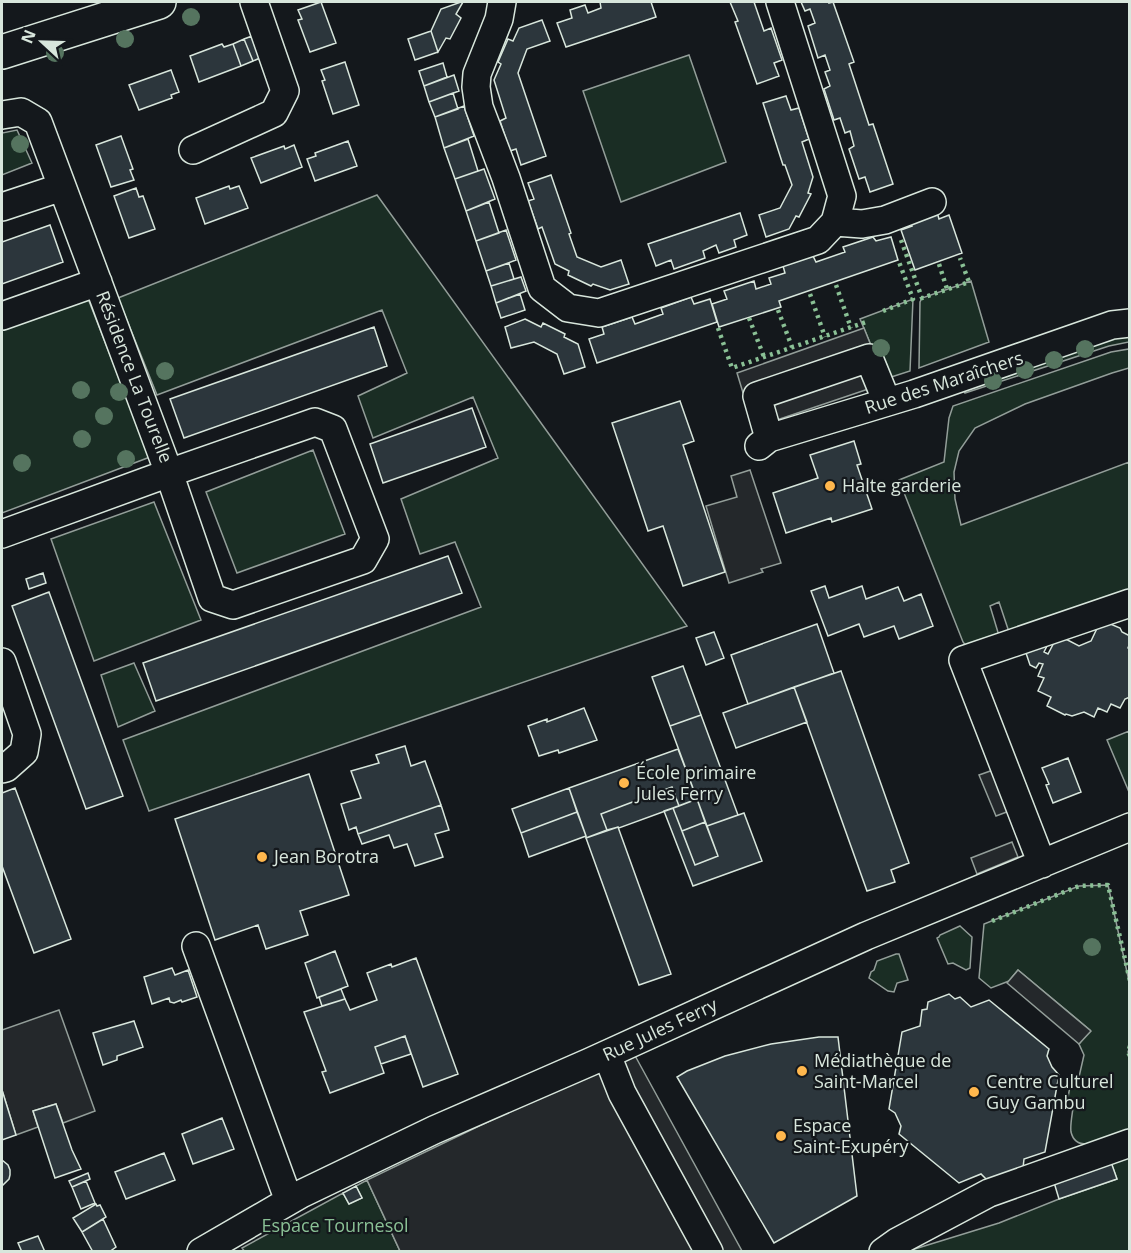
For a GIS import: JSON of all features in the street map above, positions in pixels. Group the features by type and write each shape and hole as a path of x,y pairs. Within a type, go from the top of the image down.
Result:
{"main road":[{"path":"2,52 159,2"}],"street":[{"path":"193,150 274,114 285,91 254,2"},
{"path":"502,2 500,20 477,74 479,107 506,178 542,288 568,308 599,313 818,240 836,222 842,196 780,2"},
{"name":"Résidence La Tourelle","path":"2,115 21,112 38,122 169,473 212,598 233,606 363,560 375,539 333,429 315,422 169,473 2,534"},
{"path":"2,207 62,187"},
{"path":"836,222 862,224 885,220 932,202"},
{"name":"Résidence La Tourelle","path":"2,316 98,282"},
{"name":"Rue des Maraîchers","path":"888,402 869,358 757,396 764,442 888,402 1112,325 1130,322"},
{"path":"1042,864 963,660 1130,603"},
{"path":"2,662 27,734 24,752 2,769"},
{"name":"Rue Jules Ferry","path":"201,1251 289,1201 435,1130 607,1055 866,936 1129,828"},
{"path":"196,946 289,1201"},
{"path":"607,1055 622,1093 709,1251"},
{"path":"890,1247 989,1193 1130,1143"}],"green space":[{"path":"689,55 726,162 621,202 583,91"},
{"path":"17,130 32,163 2,175 2,133"},
{"path":"377,195 687,626 149,811 123,740 481,607 455,542 420,554 401,499 498,458 473,397 373,438 358,396 407,373 382,310 157,395 118,298"},
{"path":"971,281 989,342 919,368 920,302 922,298"},
{"path":"87,296 150,457 2,513 2,329"},
{"path":"913,299 910,371 885,379 860,319"},
{"path":"1129,331 1129,342 1109,346 965,393 962,386"},
{"path":"1129,349 1129,368 1025,404 975,428 959,451 954,472 955,499 961,525 1129,462 1129,594 1010,635 999,602 990,606 1000,639 966,646 899,480 944,462 949,418 953,406 1111,352"},
{"path":"313,450 345,534 237,573 206,492"},
{"path":"154,502 201,620 94,661 51,539"},
{"path":"134,663 155,711 118,727 101,675"},
{"path":"1129,731 1129,792 1107,740"},
{"path":"1108,885 1129,981 1129,1129 1088,1144 1075,1140 1071,1132 1073,1108 1066,1108 1071,1081 1079,1077 1084,1055 1079,1044 1090,1030 1018,970 1009,981 991,988 979,978 984,924 1079,886"},
{"path":"960,926 972,937 970,968 966,970 953,963 948,964 937,938"},
{"path":"899,954 908,980 897,983 894,992 888,991 869,978 877,961"},
{"path":"1129,1152 1129,1251 905,1252 999,1223 1117,1179 1110,1160"},
{"name":"Espace Tournesol","path":"367,1180 400,1251 245,1252 242,1248 343,1193 349,1204 362,1198 356,1186"}],"shaded area":[{"path":"864,328 886,383 754,429 737,373"},
{"path":"750,470 781,563 761,569 763,572 729,583 706,506 737,497 731,476"},
{"path":"996,769 1012,810 996,816 979,775"},
{"path":"1012,842 1018,857 977,874 971,858"},
{"path":"1018,970 1091,1031 1079,1044 1007,983"},
{"path":"59,1010 95,1111 63,1123 56,1104 33,1111 38,1127 16,1135 2,1090 2,1030"},
{"path":"633,1052 742,1251 400,1251 367,1180"}],"building":[{"path":"321,2 336,43 310,52 298,20 302,19 298,10"},
{"path":"463,2 456,14 461,18 450,39 446,38 438,52 431,31 441,9"},
{"path":"600,2 651,2 656,17 566,47 557,23 572,18 570,10 585,5 588,13 601,8"},
{"path":"730,2 754,2 764,31 771,28 782,60 774,63 779,76 757,84"},
{"path":"801,2 833,2 854,62 849,64 869,125 873,124 893,184 870,192 865,177 859,179 849,149 854,146 850,131 845,133 840,118 834,120 824,89 830,86 825,72 830,70 825,55 818,58 808,26 815,23 810,9 805,11"},
{"path":"542,20 550,41 527,49 518,73 546,156 521,165 516,149 510,151 500,121 506,118 494,80 501,64 498,62 508,39 513,41 519,28"},
{"path":"431,31 438,52 415,60 408,39"},
{"path":"252,36 260,58 253,61 244,39"},
{"path":"244,39 253,61 241,66 233,44"},
{"path":"222,44 224,47 233,44 241,66 199,82 190,56"},
{"path":"345,62 359,105 333,114 322,81 325,80 321,70"},
{"path":"443,63 447,77 424,86 419,71"},
{"path":"171,70 179,92 171,95 172,98 139,110 129,85"},
{"path":"454,75 459,91 429,102 424,86"},
{"path":"453,93 458,109 435,117 429,102"},
{"path":"786,96 791,110 799,108 809,139 802,142 813,177 808,193 811,194 799,217 796,216 789,229 766,237 759,215 780,208 792,185 785,165 783,165 763,103"},
{"path":"464,106 474,136 444,148 435,117"},
{"path":"121,136 133,169 130,170 134,180 111,187 96,145"},
{"path":"468,139 478,171 455,179 444,148"},
{"path":"348,141 357,166 315,181 307,159 316,156 315,153"},
{"path":"294,145 302,167 261,183 251,158 284,146 285,149"},
{"path":"484,169 495,199 466,211 455,179"},
{"path":"551,175 577,257 601,267 621,260 629,284 610,290 593,284 591,286 568,275 569,271 555,264 542,227 538,229 528,201 534,199 528,183"},
{"path":"229,186 230,189 239,186 248,208 205,224 196,198"},
{"path":"136,188 139,197 143,196 155,229 129,238 114,196"},
{"path":"489,202 499,233 476,241 466,211"},
{"path":"937,212 939,219 949,215 962,253 915,270 901,230 912,226 910,222"},
{"path":"740,213 747,235 734,240 736,247 719,253 716,245 703,251 705,258 674,269 671,260 656,266 648,244"},
{"path":"50,225 63,262 2,284 2,242"},
{"path":"506,230 516,260 486,271 476,241"},
{"path":"873,237 876,241 891,237 898,260 779,301 781,307 719,327 712,304 727,299 724,291 754,281 756,289 771,284 769,278 785,273 783,266 813,256 816,262 845,252 843,247"},
{"path":"509,263 514,279 491,286 486,271"},
{"path":"521,277 526,291 496,303 491,286"},
{"path":"520,294 525,310 501,318 496,303"},
{"path":"691,297 694,304 710,299 717,322 597,363 589,339 604,334 602,327 632,317 635,324 663,314 661,308"},
{"path":"525,319 541,327 543,323 565,334 564,337 578,344 585,367 564,374 557,354 534,342 511,348 505,327"},
{"path":"374,327 387,366 184,438 170,399"},
{"path":"680,401 694,441 683,445 725,572 683,586 663,526 648,531 612,423"},
{"path":"472,408 486,447 383,483 370,444"},
{"name":"Halte garderie","path":"854,441 861,464 857,465 872,509 832,522 831,518 786,533 773,493 818,478 810,455"},
{"path":"448,556 462,593 156,701 143,663"},
{"path":"43,573 46,583 29,589 26,579"},
{"path":"825,586 829,598 862,586 866,599 898,587 904,601 921,594 933,626 899,639 894,626 864,637 859,624 828,636 811,591"},
{"path":"49,592 123,796 86,809 12,606"},
{"path":"1101,620 1120,628 1122,632 1130,636 1128,648 1130,649 1130,697 1125,699 1120,708 1111,704 1107,712 1098,708 1094,717 1084,712 1072,716 1065,715 1047,706 1051,697 1038,691 1044,678 1038,676 1043,664 1039,663 1036,668 1030,665 1025,650 1041,644 1047,646 1044,652 1048,654 1058,635 1079,646 1091,641"},
{"path":"817,624 834,673 748,704 731,655"},
{"path":"714,632 724,658 706,665 696,638"},
{"path":"683,666 701,715 670,726 652,677"},
{"path":"841,671 909,863 891,870 895,882 867,891 794,687"},
{"path":"794,687 807,722 736,748 723,713"},
{"path":"584,708 597,740 559,753 558,750 539,756 528,726 547,719 547,722"},
{"path":"701,715 738,815 707,826 670,726"},
{"path":"405,746 411,766 425,761 441,805 358,834 356,827 349,830 341,804 361,798 351,771 379,763 376,755"},
{"path":"678,749 697,799 679,806 672,787 601,814 607,830 586,838 569,788"},
{"path":"1068,758 1081,792 1053,803 1046,785 1049,784 1042,768"},
{"name":"Jean Borotra","path":"309,774 349,895 300,911 308,935 266,949 258,925 215,940 175,819"},
{"path":"672,787 679,806 619,828 607,830 601,814"},
{"path":"15,788 71,939 34,953 2,866 2,793"},
{"path":"569,788 577,812 521,833 512,809"},
{"path":"697,799 705,822 682,831 673,808"},
{"path":"441,805 449,830 435,834 443,857 415,866 407,844 394,848 389,835 362,844 358,834"},
{"path":"673,808 695,865 718,856 707,826 744,813 762,861 693,886 664,811"},
{"path":"577,812 586,836 529,857 521,833"},
{"path":"705,822 718,856 695,865 682,831"},
{"path":"618,827 671,974 639,985 586,838"},
{"path":"335,951 348,986 317,998 305,963"},
{"path":"416,958 458,1074 423,1087 405,1036 375,1047 384,1073 330,1093 322,1072 326,1071 304,1012 345,999 350,1010 377,1000 367,973"},
{"path":"172,968 175,975 188,970 197,997 174,1003 170,1002 169,998 152,1004 144,977"},
{"path":"341,989 345,999 322,1006 319,997"},
{"name":"Centre Culturel Guy Gambu","path":"949,994 955,999 960,997 971,1007 989,1000 1049,1049 1047,1056 1059,1075 1045,1152 1024,1159 1023,1168 987,1180 981,1174 959,1183 899,1134 901,1126 895,1113 889,1109 902,1032 920,1026 922,1010 927,1009 928,1002"},
{"path":"134,1021 143,1047 117,1056 117,1060 103,1065 93,1033"},
{"path":"405,1036 411,1054 381,1064 375,1047"},
{"name":"Espace Saint-Exupéry","path":"819,1037 838,1037 857,1196 774,1243 677,1077 725,1056 771,1044"},
{"path":"2,1090 16,1135 2,1140"},
{"path":"56,1104 81,1169 55,1178 33,1111"},
{"path":"222,1118 234,1149 193,1164 182,1134"},
{"path":"164,1153 175,1180 126,1199 115,1172"},
{"path":"1110,1159 1117,1179 1059,1199 1053,1179"},
{"path":"2,1160 8,1165 10,1175 2,1186"},
{"path":"88,1173 90,1179 72,1187 69,1181"},
{"path":"86,1181 95,1203 81,1209 72,1187"},
{"path":"356,1186 362,1198 349,1204 343,1193"},
{"path":"96,1204 100,1205 106,1217 82,1232 73,1218"},
{"path":"103,1219 116,1247 109,1252 93,1252 82,1232"},
{"path":"38,1236 45,1252 22,1252 18,1243"}],"hedge":[{"path":"901,240 922,298 969,282 960,258"},
{"path":"883,311 913,299 899,262"},
{"path":"939,264 947,289"},
{"path":"836,285 851,328"},
{"path":"810,294 825,337"},
{"path":"778,310 792,347"},
{"path":"749,318 764,357"},
{"path":"718,328 732,368 866,322"},
{"path":"992,921 1079,886 1108,885 1130,981"},
{"path":"1130,1046 1128,1052 1130,1056"}],"place":[{"name":"Halte garderie","path":"830,486"},
{"name":"École primaire Jules Ferry","path":"624,783"},
{"name":"Jean Borotra","path":"262,857"},
{"name":"Médiathèque de Saint-Marcel","path":"802,1071"},
{"name":"Centre Culturel Guy Gambu","path":"974,1092"},
{"name":"Espace Saint-Exupéry","path":"781,1136"}]}
